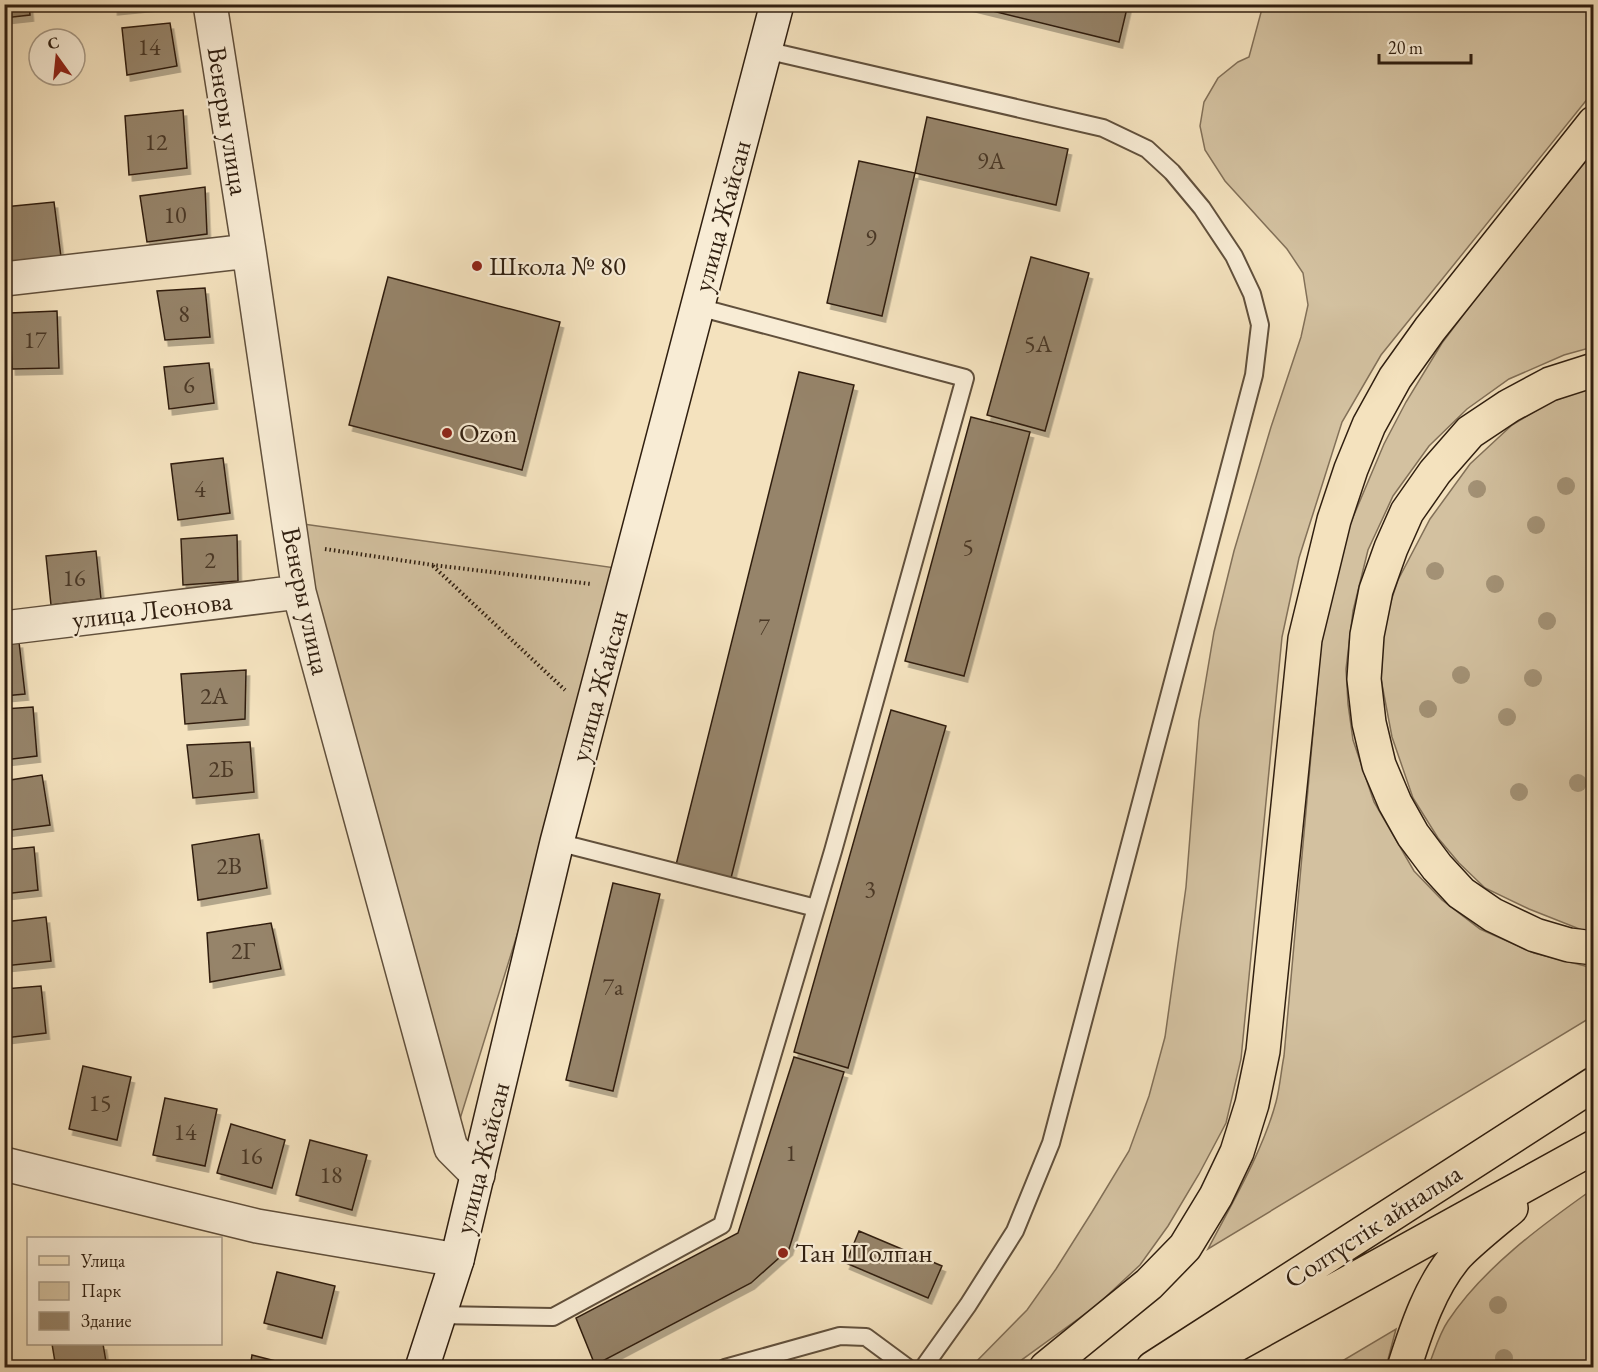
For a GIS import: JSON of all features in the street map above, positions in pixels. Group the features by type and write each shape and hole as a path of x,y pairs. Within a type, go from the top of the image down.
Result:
{"main road":[{"path":"1046,1368 1149,1284 1185,1247 1216,1196 1237,1152 1252,1104 1263,1051 1305,639 1320,571 1351,469 1369,425 1395,378 1430,329 1593,123"},
{"path":"1593,370 1550,384 1509,406 1470,432 1435,472 1407,512 1376,590 1367,635 1364,679 1369,723 1379,765 1395,803 1413,835 1437,867 1461,892 1493,915 1535,935 1569,945 1593,948"},
{"name":"Солтүстік айналма","path":"1153,1368 1593,1084"},
{"path":"1404,1368 1428,1303 1442,1276 1458,1255 1497,1219 1584,1152"},
{"name":"Солтүстік айналма","path":"1194,1368 1584,1152"}],"street":[{"name":"Венеры улица","path":"210,4 299,592 451,1148 478,1175"},
{"name":"улица Жайсан","path":"422,1368 457,1260 557,842 777,4"},
{"path":"4,279 249,251"},
{"name":"улица Леонова","path":"4,628 299,592"},
{"path":"4,1164 257,1226 457,1260"}],"lane":[{"path":"765,50 1103,128 1147,149 1172,172 1202,207 1233,256 1252,294 1260,325 1254,375 1051,1143 1015,1231 968,1305 923,1368"},
{"path":"438,1315 553,1317 722,1225 816,908 965,378 698,307"},
{"path":"557,842 816,908"},
{"path":"725,1368 840,1336 866,1336 908,1368"}],"path":[{"path":"292,545 625,588"},
{"path":"433,565 591,715"}],"green space":[{"path":"1263,5 1593,5 1593,92 1381,355 1342,422 1299,558 1282,637 1241,1059 1226,1123 1168,1226 1140,1265 1096,1306 1016,1364 1009,1367 970,1368 1027,1310 1056,1269 1129,1151 1149,1096 1165,1037 1186,887 1199,721 1214,632 1234,551 1301,337 1308,305 1303,273 1287,249 1225,181 1205,150 1200,126 1204,102 1218,78 1238,62 1249,57"},
{"path":"1593,152 1593,347 1564,355 1509,379 1467,409 1429,446 1393,496 1368,550 1353,611 1346,669 1353,740 1374,802 1414,871 1442,900 1480,929 1534,953 1593,968 1593,1016 1208,1249 1255,1158 1279,1091 1321,644 1348,529 1384,444 1406,402 1442,343"},
{"path":"1593,387 1593,933 1529,909 1485,888 1459,863 1438,838 1413,798 1392,737 1381,679 1384,622 1398,580 1430,519 1470,464 1512,425 1550,402"},
{"path":"289,522 630,570 451,1148"},
{"path":"1593,1189 1593,1367 1428,1367 1445,1326 1478,1283 1514,1249"},
{"path":"1396,1329 1386,1367 1332,1367"}],"building":[{"path":"4,4 29,4 30,15 4,18"},
{"path":"114,4 164,4 114,9"},
{"path":"964,4 1128,4 1119,42"},
{"path":"170,23 177,66 127,75 122,28"},
{"path":"183,110 187,168 129,175 125,116"},
{"path":"927,117 1068,149 1056,205 915,173"},
{"path":"859,161 915,173 882,316 827,303"},
{"path":"205,187 207,234 147,242 140,196"},
{"path":"54,202 61,257 6,262 4,207"},
{"path":"1031,257 1089,273 1045,431 987,415"},
{"path":"388,277 560,322 522,470 349,425"},
{"path":"205,288 210,337 165,340 157,291"},
{"path":"57,311 59,368 12,369 10,313"},
{"path":"209,363 214,403 169,409 164,367"},
{"path":"799,372 854,385 730,882 675,869"},
{"path":"971,417 1030,432 964,676 905,661"},
{"path":"223,458 230,513 178,520 171,464"},
{"path":"237,535 238,581 183,585 181,539"},
{"path":"96,551 101,599 51,605 46,556"},
{"path":"19,642 25,694 4,696 4,644"},
{"path":"246,670 245,719 185,724 181,674"},
{"path":"33,707 37,756 4,760 4,709"},
{"path":"891,710 946,726 848,1068 794,1052"},
{"path":"250,742 254,792 193,798 187,745"},
{"path":"42,775 50,825 4,831 4,781"},
{"path":"259,834 267,888 198,900 192,845"},
{"path":"34,847 38,890 4,894 4,850"},
{"path":"613,883 660,894 613,1091 566,1080"},
{"path":"46,917 51,961 4,966 4,922"},
{"path":"271,923 281,969 210,982 207,933"},
{"path":"41,986 46,1033 5,1038 4,989"},
{"path":"794,1057 844,1072 789,1249 751,1283 595,1365 576,1318 738,1233"},
{"path":"83,1066 131,1077 117,1140 69,1129"},
{"path":"165,1098 217,1109 205,1166 153,1155"},
{"path":"231,1124 285,1140 272,1188 217,1173"},
{"path":"310,1140 367,1155 352,1210 296,1195"},
{"path":"859,1231 942,1266 928,1298 846,1263"},
{"path":"277,1272 335,1286 322,1338 264,1323"},
{"path":"52,1345 103,1345 107,1368 56,1368"},
{"path":"252,1355 303,1368 250,1368"}],"place":[{"name":"Школа № 80","path":"477,266"},
{"name":"Ozon","path":"447,433"},
{"name":"Тан Шолпан","path":"783,1253"}]}
